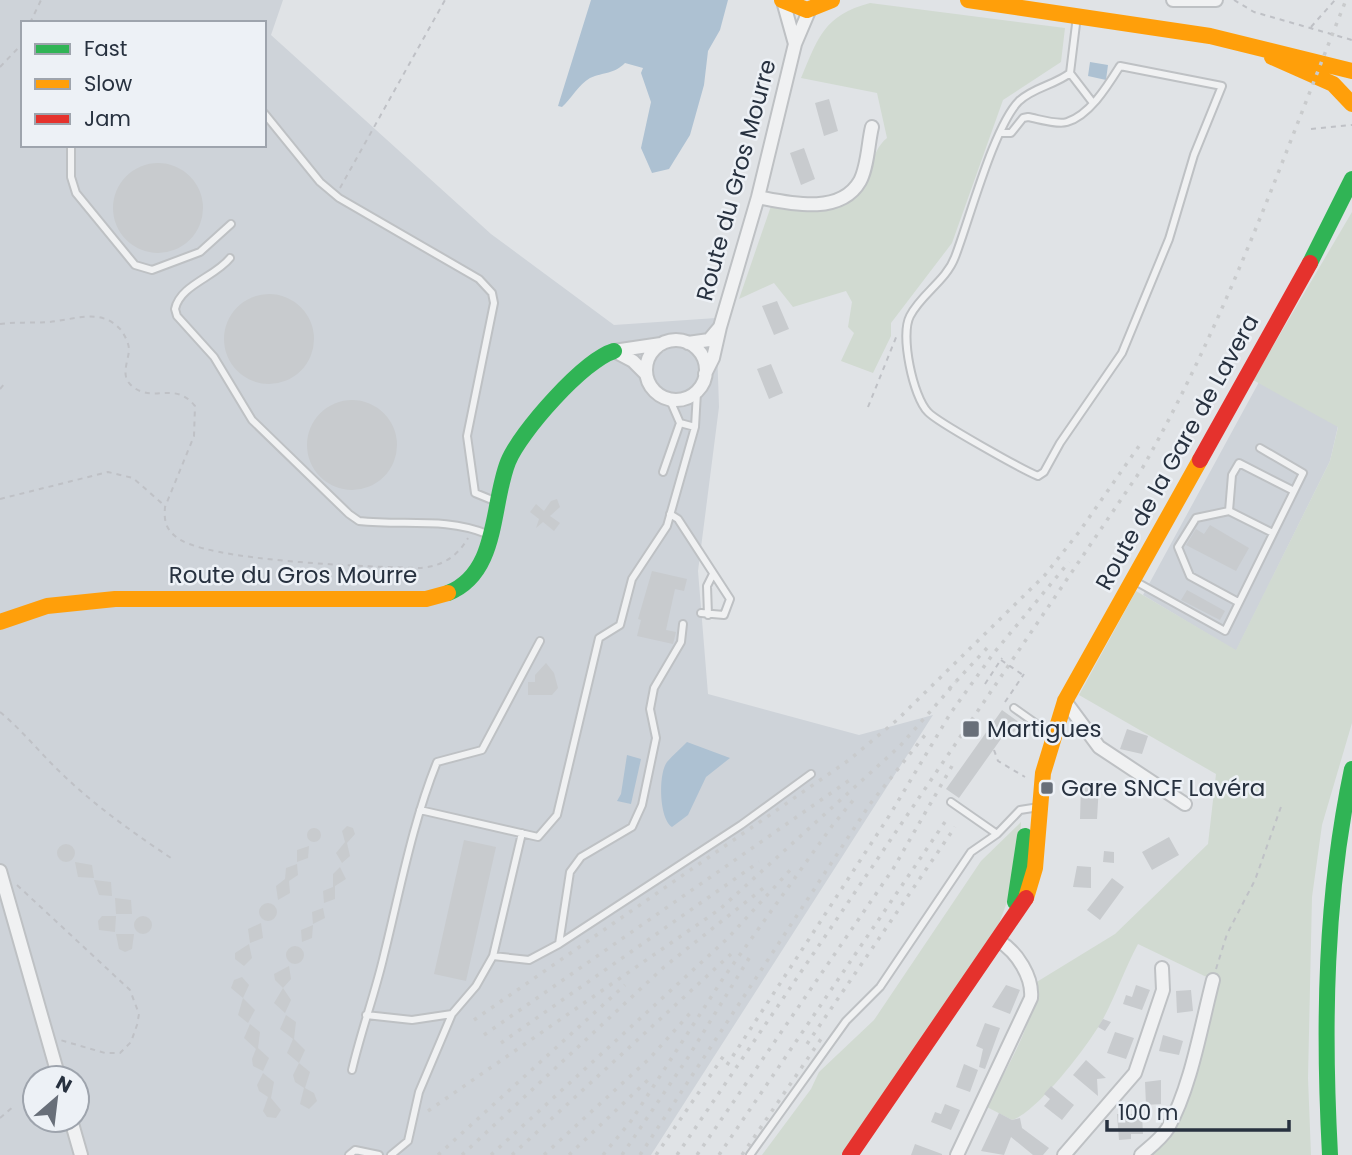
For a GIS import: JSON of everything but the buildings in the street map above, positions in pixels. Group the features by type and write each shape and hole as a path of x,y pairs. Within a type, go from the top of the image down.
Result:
{"street":[{"path":"783,1 800,10 809,11 832,0"},
{"path":"970,0 1230,40 1352,71"},
{"path":"1173,0 1209,1"},
{"name":"Route du Gros Mourre","path":"783,1 795,44"},
{"name":"Route du Gros Mourre","path":"696,392 713,358 758,197 795,44 809,11"},
{"path":"1230,40 1333,84 1352,104"},
{"path":"758,197 814,205 846,194 856,186 863,174 872,127"},
{"name":"Route de la Gare de Lavera","path":"850,1155 999,941 1030,891 1035,868 1033,808 1050,733 1132,579 1330,227 1352,179"},
{"name":"Route de la Gare de Lavera","path":"1330,227 1352,200"},
{"name":"Route du Gros Mourre","path":"0,622 47,606 114,599 438,598 461,586 478,570 492,536 509,460 524,437 590,361 614,351 670,341 688,343 709,340 720,327"},
{"path":"688,343 702,356 705,375"},
{"path":"646,374 649,356 662,344"},
{"path":"614,351 633,361 646,374 654,391 670,400 689,397 696,392"},
{"path":"1065,701 1099,747 1185,804"},
{"path":"1330,1155 1325,1000 1329,915 1352,769"},
{"path":"1340,838 1352,802"},
{"path":"2,877 55,1064"},
{"path":"962,1153 1031,998 1031,985 1023,968 1012,950 999,941"},
{"path":"1064,1155 1135,1073 1163,990 1162,968"},
{"path":"1141,1155 1162,1136 1171,1121 1190,1066 1213,980"},
{"path":"75,1134 80,1155"}],"lane":[{"path":"1077,16 1070,73 1093,103"},
{"path":"1001,133 1011,133 1023,118 1028,117 1064,123 1093,103 1120,66 1222,86 1194,155 1169,239 1122,353 1041,475 1034,475 927,412 914,383 906,336 909,317 952,264 1001,133 1019,102 1070,73"},
{"path":"266,116 306,166 355,210 479,279 492,293 494,303 467,449 475,493 499,503"},
{"path":"71,147 71,177 76,193 135,265 152,270 201,252 230,224"},
{"path":"230,258 215,274 181,295 175,309 177,316 214,357 252,420 349,514 359,520 445,522 473,528 492,536"},
{"path":"420,810 538,837 557,815 599,638 620,625 632,579 667,526 695,427 696,392"},
{"path":"663,472 680,423 670,400"},
{"path":"680,423 695,427"},
{"path":"1132,579 1225,631 1303,474 1260,448"},
{"path":"1229,512 1232,475 1239,463 1294,491"},
{"path":"1238,602 1190,576 1178,547 1196,517 1229,512 1273,533"},
{"path":"670,514 678,520 726,591 730,607 720,617 705,614 707,586 713,574"},
{"path":"559,944 569,872 581,857 632,827 642,805 656,738 650,709 654,688 681,642 683,624"},
{"path":"352,1070 366,1015 380,975 420,810 437,762 482,750 540,641"},
{"path":"1014,708 1050,733"},
{"path":"493,956 528,960 559,944 741,825 811,774"},
{"path":"951,802 997,834"},
{"path":"750,1155 846,1021 880,988 971,852 997,834 1017,812 1033,808"},
{"path":"391,1155 408,1141 419,1092 453,1014 476,986 493,956 522,834"},
{"path":"366,1015 412,1020 453,1014"},
{"path":"349,1155 355,1150 379,1155"}],"path":[{"path":"31,21 41,0"},
{"path":"335,194 445,0"},
{"path":"1234,0 1254,12 1352,40"},
{"path":"1310,27 1335,0"},
{"path":"0,67 21,45"},
{"path":"1311,129 1352,125"},
{"path":"0,324 53,321 78,316 109,320 119,329 129,347 125,372 132,387 141,392 177,392 187,396 195,406 194,436 165,507 164,519 176,538 192,546 288,562 401,568 436,566 459,551 473,528"},
{"path":"868,407 899,330 909,317"},
{"path":"0,388 5,383"},
{"path":"0,499 108,472 133,478 165,507"},
{"path":"985,684 1002,659 1024,675 1005,702"},
{"path":"0,712 24,731 81,791 174,860"},
{"path":"993,750 998,761 1025,777"},
{"path":"1213,980 1221,947 1255,880 1282,804"},
{"path":"2,877 21,888 130,990 139,1014 131,1042 120,1052 105,1053 69,1040 48,1042"},
{"path":"21,888 24,883"},
{"path":"0,1118 14,1106"}],"shaded area":[{"path":"0,0 283,0 271,35 491,234 614,325 716,318 719,407 698,571 708,694 859,735 933,715 651,1155 0,1155"},
{"path":"870,3 1065,28 1061,62 1003,100 952,243 891,323 891,336 873,373 841,361 854,333 848,327 852,302 846,291 793,307 774,283 739,299 771,206 853,198 864,183 877,151 887,138 877,93 801,78 812,51 832,21"},
{"path":"1352,212 1352,723 1322,825 1312,897 1308,1078 1311,1155 1149,1155 1180,1114 1219,983 1138,944 1108,1010 1087,1044 1035,1105 1012,1120 987,1107 1025,1030 1034,999 1035,983 1115,934 1208,844 1216,774 1079,695 1136,591 1236,650 1330,461 1338,427 1253,380"},
{"path":"1259,382 1338,426 1330,461 1236,651 1143,595"},
{"path":"1021,822 1012,883 991,941 842,1155 762,1155 811,1089 819,1072 874,1020 981,861"}],"water":[{"path":"591,0 728,0 720,30 708,51 704,85 690,135 669,169 652,173 641,148 651,102 641,73 643,68 625,63 613,71 590,78 562,107 558,106"},
{"path":"1090,62 1108,65 1106,80 1088,76"},
{"path":"687,742 730,758 706,777 688,815 672,827 662,806 662,776 667,762"},
{"path":"627,755 641,759 631,804 617,801 621,794"}],"railway":[{"path":"677,1155 1143,467 1228,296 1346,0"},
{"path":"474,1020 849,760 897,720 1045,575 1079,532 1139,446"},
{"path":"727,1065 891,813 950,714 993,654 1069,562"},
{"path":"949,689 987,648"},
{"path":"428,1111 720,909 900,746 956,682"},
{"path":"640,1155 870,804 929,730"},
{"path":"697,1155 893,869 952,766"},
{"path":"484,1035 854,777"},
{"path":"603,1155 631,1121 724,977 855,798"},
{"path":"719,1155 947,819"},
{"path":"807,1044 955,827"},
{"path":"501,1043 759,862"},
{"path":"491,1155 728,938 792,868"},
{"path":"462,1155 664,967 766,886"},
{"path":"512,1155 731,954"},
{"path":"622,1155 687,1059 751,955"},
{"path":"438,1155 625,985"},
{"path":"544,1155 650,1058 692,1011"},
{"path":"742,1155 821,1039"},
{"path":"656,1155 727,1051"},
{"path":"569,1155 650,1078"}],"traffic: fast":[{"path":"1310,263 1352,179"},
{"path":"448,593 465,583 485,554 508,462 525,433 570,382 601,357 614,351"},
{"path":"1330,1155 1328,961 1336,865 1352,769"},
{"path":"1015,902 1025,836"}],"traffic: slow":[{"path":"782,0 807,10 832,0"},
{"path":"968,0 1210,36 1352,71"},
{"path":"1272,57 1333,84 1352,104"},
{"path":"1026,898 1035,868 1043,773 1065,701 1200,460"},
{"path":"0,622 47,606 115,599 426,599 448,593"}],"traffic: jam":[{"path":"1200,460 1310,263"},
{"path":"850,1155 1026,898"}],"place":[{"name":"Martigues","path":"971,729"},
{"name":"Gare SNCF Lavéra","path":"1047,788"}]}
